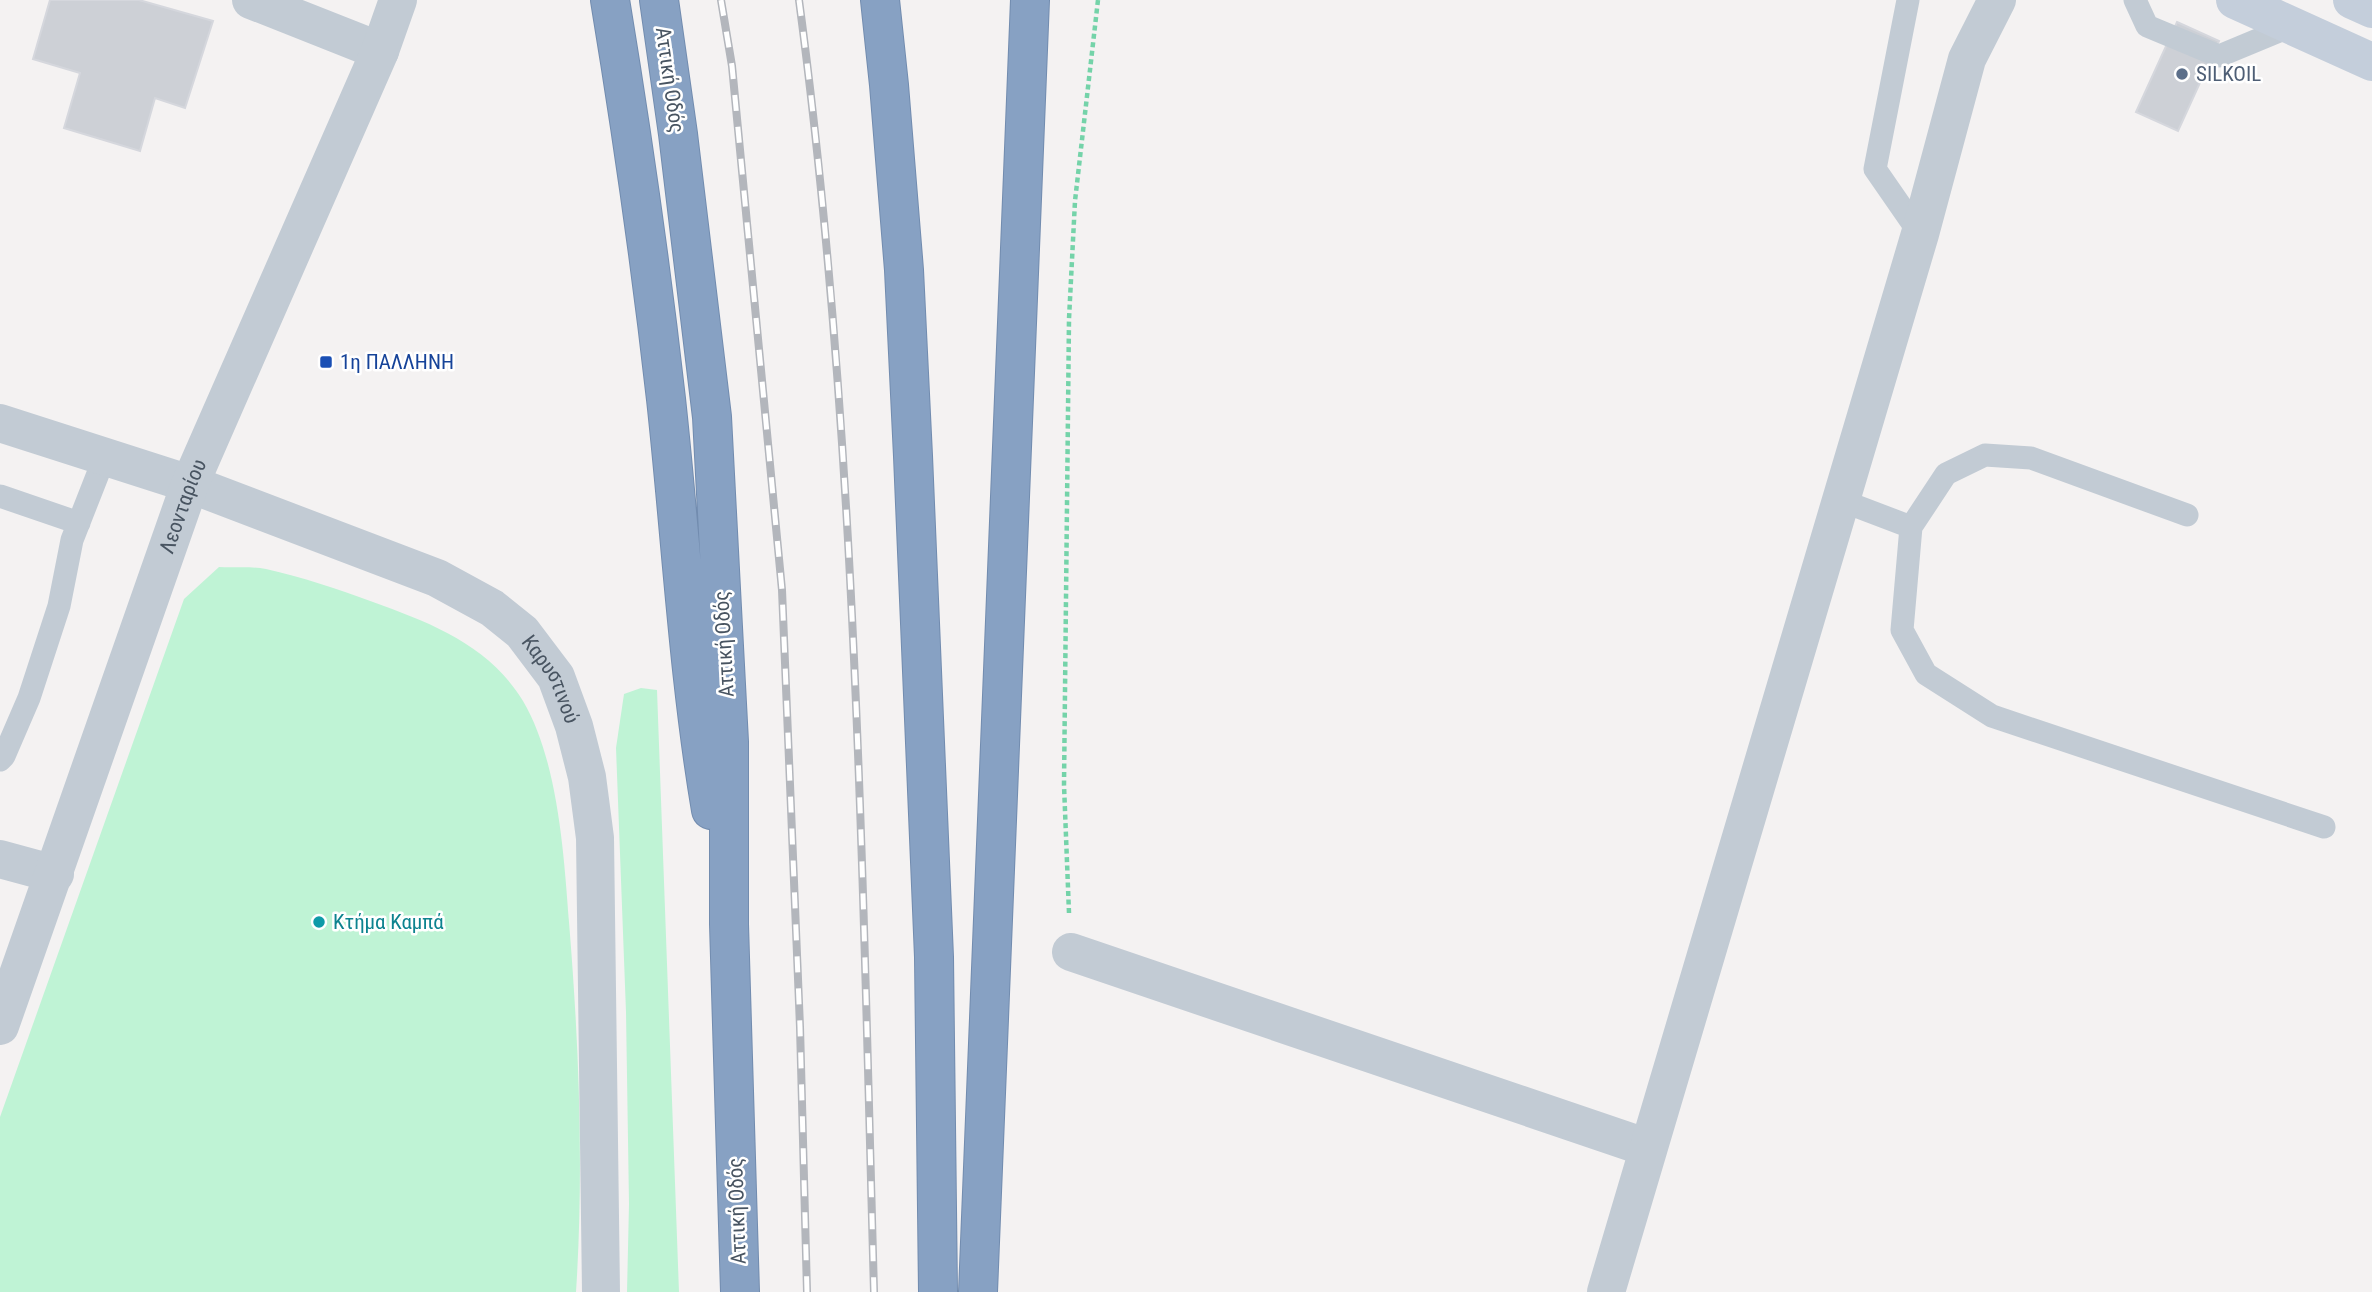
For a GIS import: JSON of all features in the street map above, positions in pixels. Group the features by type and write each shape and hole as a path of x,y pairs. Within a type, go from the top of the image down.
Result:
{"highway":[{"path":"610,0 634,146 666,399 700,745 729,924"},
{"name":"Αττική Οδός","path":"659,0 712,417 729,742 729,924 740,1292"},
{"path":"880,0 904,270 912,443 934,957 938,1292"},
{"path":"978,1292 1030,0"}],"main road":[{"path":"2235,0 2372,62"},
{"path":"2352,0 2372,9"}],"street":[{"path":"251,0 380,51"},
{"name":"Λεονταρίου","path":"0,1026 190,484 380,51 398,0"},
{"path":"1967,0 1967,59"},
{"path":"1606,1292 1920,234 1967,59 1997,0"},
{"name":"Καρυστινού","path":"0,422 190,484 448,584 492,608 522,632 556,677 583,764 595,838 601,1292"},
{"path":"0,859 55,874"},
{"path":"1071,952 1648,1148"}],"lane":[{"path":"1908,0 1875,169 1920,234"},
{"path":"2135,0 2147,26 2219,55 2291,26"},
{"path":"2187,514 2031,458 1985,455 1946,474 1911,527 1902,630 1926,674 1992,716 2324,827"},
{"path":"0,760 29,698 59,606 72,540 105,456"},
{"path":"0,496 79,523"},
{"path":"1840,500 1911,527"}],"path":[{"path":"1071,952 1064,785 1069,319 1075,201 1098,0"}],"green space":[{"name":"Kτήμα Καμπά","path":"219,567 260,568 320,584 416,618 457,638 493,665 509,682 523,701 535,725 552,779 565,868 578,1061 580,1153 576,1292 0,1292 0,1117 184,599"},
{"path":"641,688 657,690 679,1292 627,1292 629,1204 626,1012 616,748 624,694"}],"building":[{"path":"50,0 139,0 213,21 185,108 155,98 140,151 64,128 80,73 33,59"},
{"path":"2177,22 2219,41 2178,131 2136,112"}],"railway":[{"path":"721,0 732,66 782,590 800,1027 807,1292"},
{"path":"799,0 818,161 845,483 860,807 874,1292"}],"place":[{"name":"SILKOIL","path":"2182,74"},
{"name":"1η ΠΑΛΛΗΝΗ","path":"326,362"},
{"name":"Kτήμα Καμπά","path":"319,922"}]}
